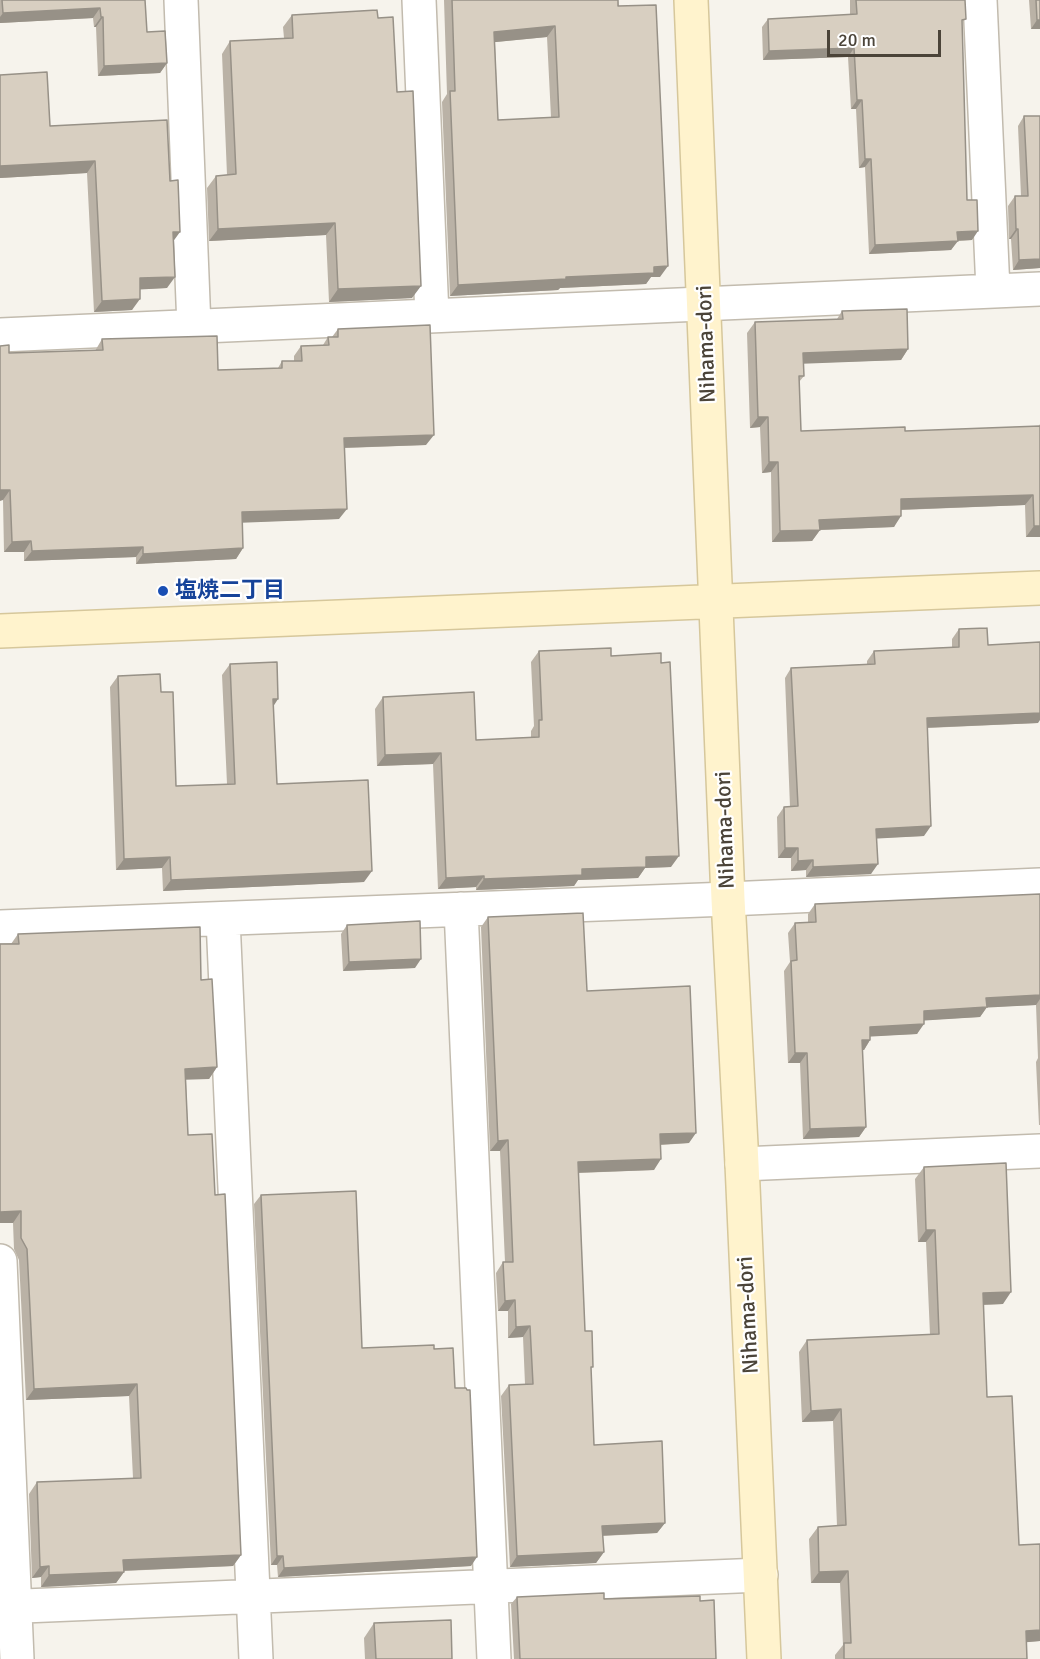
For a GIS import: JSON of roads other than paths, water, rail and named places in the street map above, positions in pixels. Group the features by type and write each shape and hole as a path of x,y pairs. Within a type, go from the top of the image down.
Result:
{"street":[{"path":"181,0 194,327"},
{"path":"420,0 432,316"},
{"name":"Nihama-dori","path":"691,0 728,899 765,1659"},
{"path":"980,0 993,290"},
{"path":"0,335 1040,289"},
{"path":"0,631 1040,588"},
{"path":"0,927 1040,885"},
{"path":"461,909 494,1659"},
{"path":"222,919 256,1659"},
{"path":"742,1164 1040,1151"},
{"path":"0,1261 7,1607 16,1659"},
{"path":"7,1607 761,1575"}],"place":[{"name":"塩焼二丁目","path":"163,591"}]}
